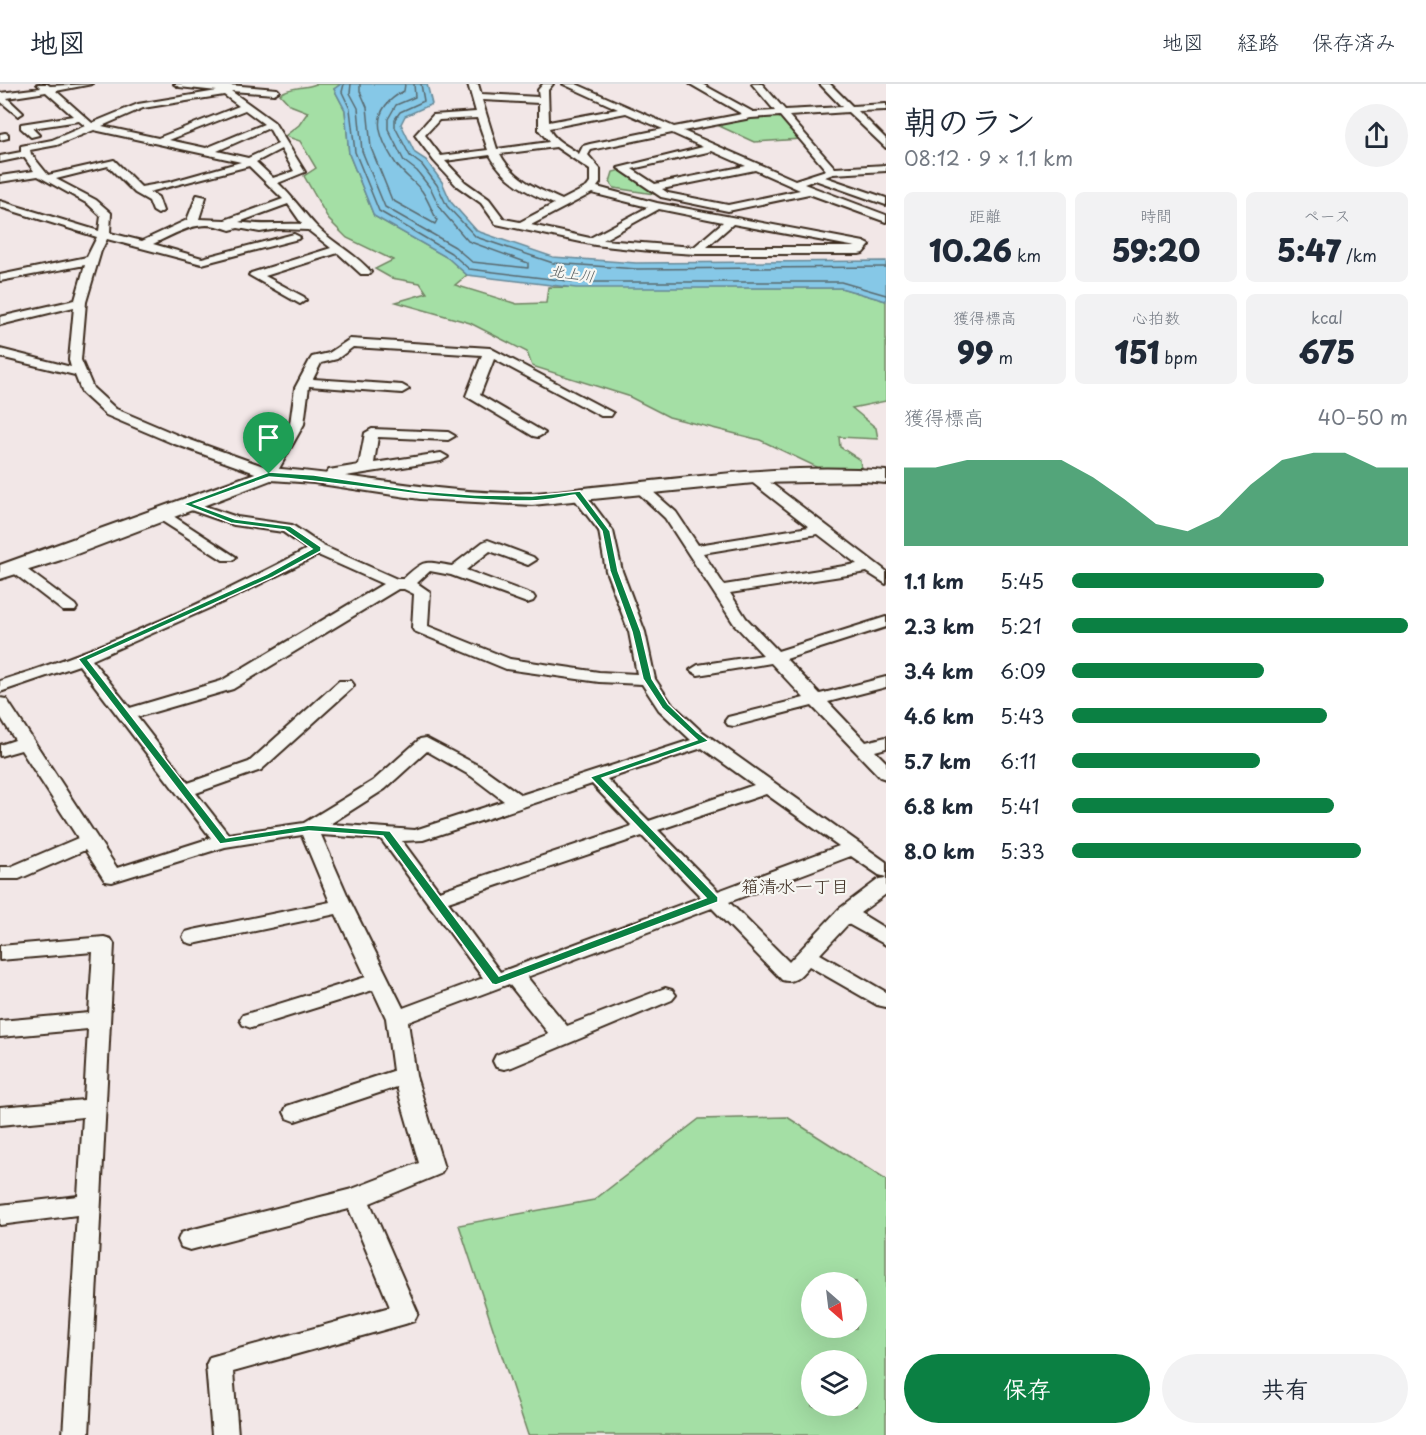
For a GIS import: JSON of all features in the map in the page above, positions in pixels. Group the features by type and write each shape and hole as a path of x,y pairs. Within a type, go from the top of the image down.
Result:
{"street":[{"path":"0,96 45,87 87,84"},
{"path":"179,84 274,91"},
{"path":"473,84 501,165 518,180 563,204"},
{"path":"548,84 543,90 543,100 544,126 549,138 589,165"},
{"path":"569,84 811,191 886,219"},
{"path":"695,84 751,115"},
{"path":"757,84 832,171"},
{"path":"825,84 886,145"},
{"path":"45,87 90,126 250,162 290,200 311,227 365,272"},
{"path":"271,182 300,172 271,124 220,88 141,106 54,143 25,148 26,154 44,176 92,202 107,215 104,234 93,260 80,303 75,360 87,390 111,412 177,440 256,466 269,474 420,493 532,499 754,477 864,475 886,477"},
{"path":"0,96 18,113"},
{"path":"477,97 543,100"},
{"path":"141,106 152,113"},
{"path":"159,141 248,106"},
{"path":"521,226 591,189 597,174 583,155 587,148 593,146 751,115 886,107"},
{"path":"544,126 629,110"},
{"path":"483,115 436,117 420,135 461,184 485,201 500,222 573,239 696,250 859,251 864,245 657,206 591,189"},
{"path":"34,135 24,126 79,118"},
{"path":"206,152 271,124"},
{"path":"438,159 557,144"},
{"path":"139,191 171,185 250,162 283,145"},
{"path":"713,148 622,168 665,195 728,208 811,191"},
{"path":"0,159 26,154"},
{"path":"0,179 44,176 110,162 139,191 154,199 158,211"},
{"path":"654,187 757,167"},
{"path":"795,184 832,171 886,168"},
{"path":"815,177 886,202"},
{"path":"192,222 201,197"},
{"path":"228,225 290,200"},
{"path":"0,204 64,225 202,261 294,237"},
{"path":"592,241 657,206"},
{"path":"696,250 731,220"},
{"path":"143,245 192,222 238,225 260,230 278,226 311,227"},
{"path":"228,225 261,246"},
{"path":"300,300 255,275 340,249"},
{"path":"0,278 93,260"},
{"path":"0,321 80,303"},
{"path":"8,570 269,474 297,424 305,382 316,360 333,356 350,344 490,352 606,413"},
{"path":"490,352 473,396 538,433"},
{"path":"0,353 41,365 82,373"},
{"path":"305,382 402,389"},
{"path":"366,468 372,433 448,436"},
{"path":"328,480 333,473 441,457"},
{"path":"754,477 886,579"},
{"path":"639,487 671,515 740,621 773,658 886,773"},
{"path":"578,493 606,531 614,571 637,632 647,679 665,706 694,734 886,871"},
{"path":"187,504 234,521 287,528 318,549 422,592 420,628 506,664 599,677 647,679"},
{"path":"162,515 228,556"},
{"path":"693,550 821,529"},
{"path":"455,571 488,546 528,560"},
{"path":"0,687 83,659 270,576 318,549"},
{"path":"126,715 227,685 401,584 427,566 455,571 526,598"},
{"path":"721,590 870,567"},
{"path":"8,570 69,608"},
{"path":"698,670 773,658 886,622"},
{"path":"83,659 223,841"},
{"path":"734,721 886,682"},
{"path":"185,791 255,766 345,685"},
{"path":"0,704 111,876 223,841 309,828 416,836 705,741"},
{"path":"862,749 886,742"},
{"path":"0,752 24,743"},
{"path":"309,828 379,785 426,743 477,772 518,802"},
{"path":"595,777 789,975 846,915 886,884"},
{"path":"435,899 768,786"},
{"path":"190,1240 356,1197 432,1168 405,1076 397,1018 342,906 309,828"},
{"path":"386,833 435,899 505,978 562,1036"},
{"path":"0,873 12,873 89,841"},
{"path":"397,1018 853,848"},
{"path":"193,937 342,906"},
{"path":"846,915 886,938"},
{"path":"0,952 104,944 76,1435"},
{"path":"807,956 884,1000"},
{"path":"251,1020 380,980"},
{"path":"504,1061 665,995"},
{"path":"0,1029 99,1020"},
{"path":"295,1112 405,1076"},
{"path":"0,1116 95,1107"},
{"path":"225,1435 219,1365 405,1313 356,1197"},
{"path":"0,1215 89,1204"}],"green space":[{"path":"316,84 341,84 334,89 345,110 349,154 374,216 448,258 467,275 455,285 517,304 546,303 548,287 841,288 886,301 886,401 852,408 876,428 878,439 839,437 840,447 860,460 861,468 823,470 760,440 669,417 628,396 532,366 527,352 470,323 396,302 427,293 420,283 391,278 375,269 393,260 347,238 329,220 304,176 316,168 300,141 285,136 299,125 308,112 290,105 280,94"},
{"path":"780,116 800,139 754,142 715,124 747,118"},
{"path":"621,170 661,195 614,188 610,182 613,172"},
{"path":"787,1117 886,1180 886,1435 528,1435 459,1225 594,1200 699,1119"}],"water":[{"name":"北上川","path":"341,84 427,84 432,104 405,116 401,124 415,153 426,160 442,182 451,202 477,231 553,257 636,263 886,261 886,301 841,288 576,288 467,275 448,258 374,216 349,154 345,110 334,89"}],"district":[{"name":"箱清水一丁目","path":"795,887"}],"route":[{"path":"269,474 314,477 420,493 475,497 532,499 578,493 606,531 614,571 637,632 647,679 665,706 694,734 705,741 595,777 714,900 496,981 386,833 309,828 223,841 83,659 270,576 318,549 287,528 234,521 187,504 269,474"}]}
